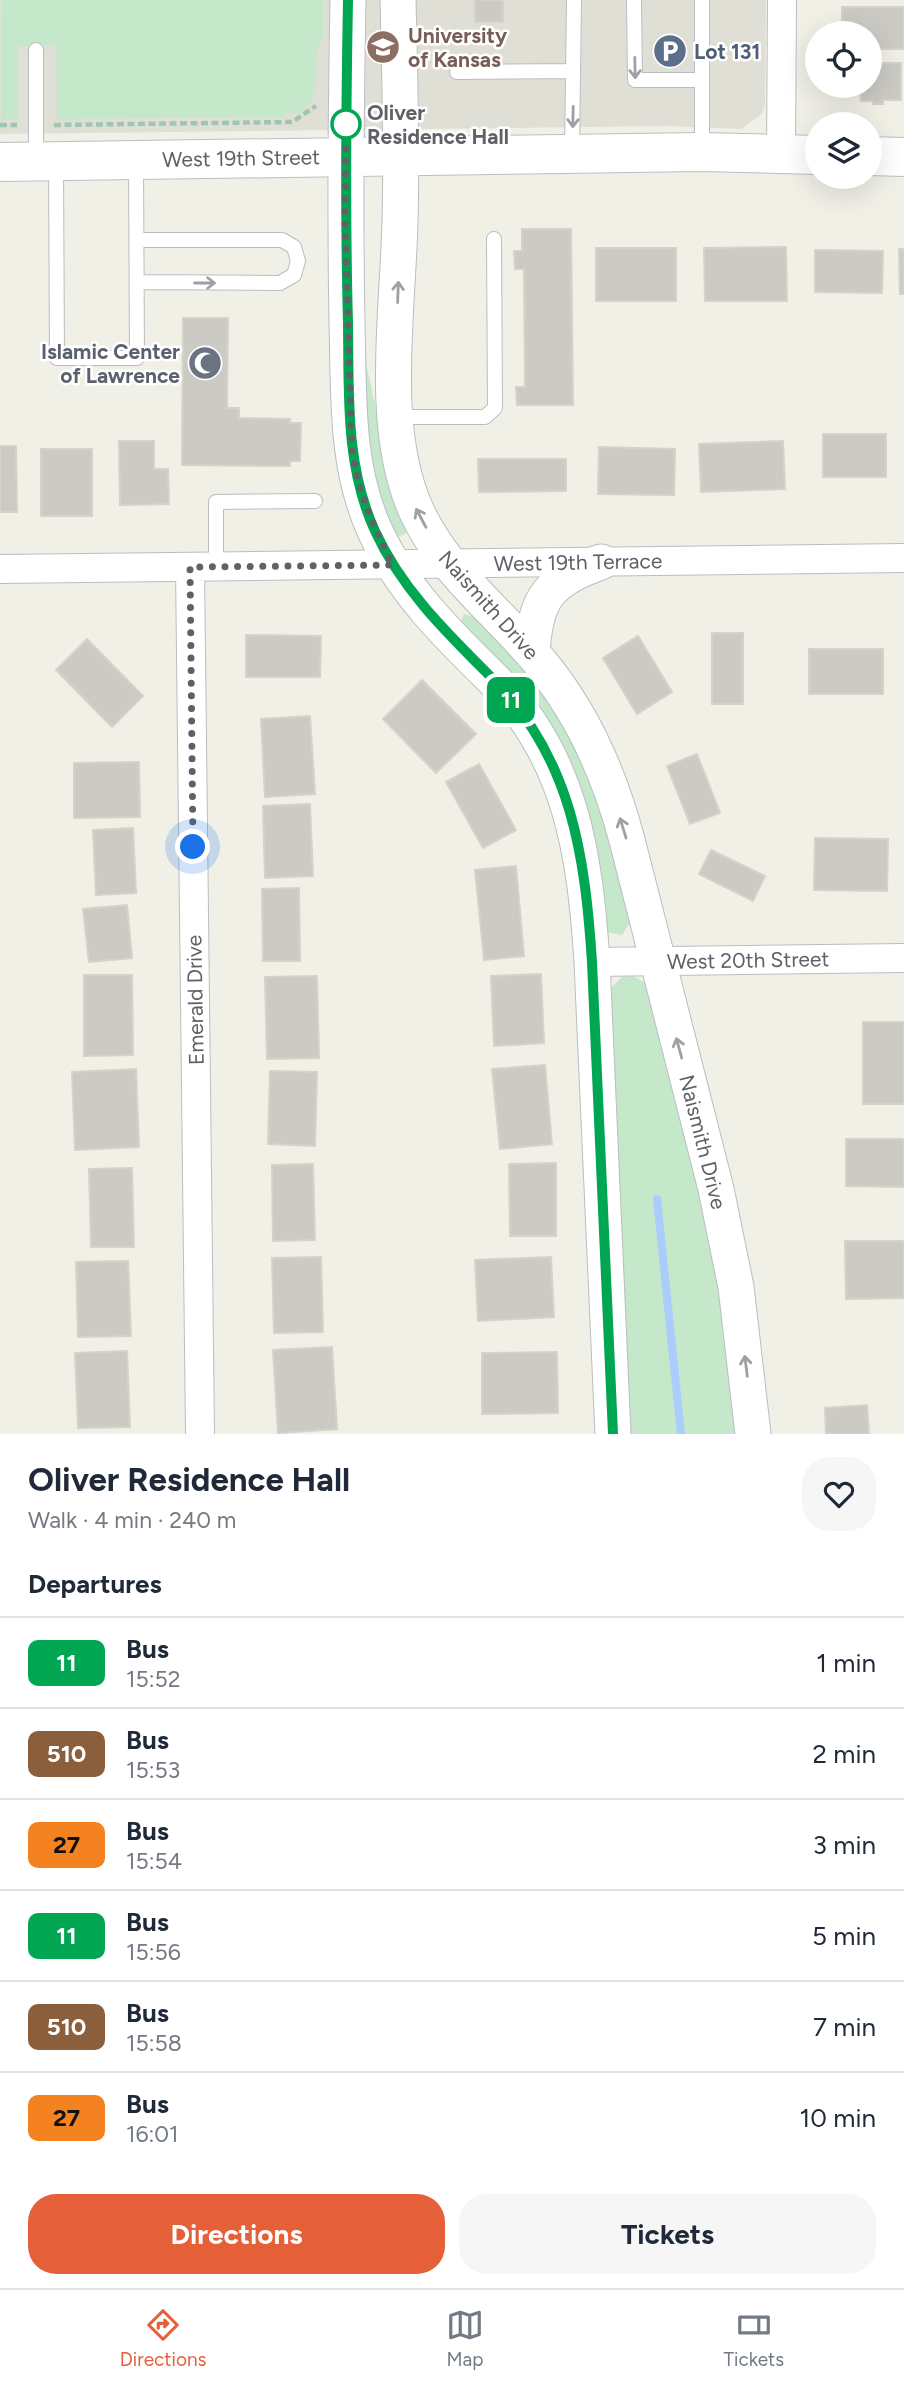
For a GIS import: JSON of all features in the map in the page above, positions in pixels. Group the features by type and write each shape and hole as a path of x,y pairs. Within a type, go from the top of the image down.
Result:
{"main road":[{"name":"West 19th Street","path":"32,152 136,160 702,152 799,154"},
{"path":"882,156 904,157"}],"street":[{"path":"348,0 345,157 352,450 357,481 368,513 393,565 424,609 516,706 552,763 576,829 587,884 592,962 613,1434"},
{"name":"Naismith Drive","path":"398,0 401,156 396,417 402,472 416,510 448,564 532,653 565,697 592,744 610,786 625,833 716,1189 736,1287 753,1434"},
{"path":"782,0 799,154"},
{"name":"West 19th Terrace","path":"0,569 904,558"},
{"path":"532,653 537,609 556,582 573,572 601,562"},
{"name":"Emerald Drive","path":"200,1434 203,567"},
{"name":"West 20th Street","path":"592,962 904,958"}],"lane":[{"path":"572,154 574,0"},
{"path":"634,0 635,80 702,80"},
{"path":"702,0 702,152"},
{"path":"36,50 32,152 57,358 137,358 136,160"},
{"path":"457,72 573,71"},
{"path":"396,417 485,417 495,408 494,239"},
{"path":"136,240 282,240 294,247 298,261 293,275 281,283 137,282"},
{"path":"203,567 216,502 315,501"}],"path":[{"path":"0,125 32,152 292,122 305,116 320,100"}],"shaded area":[{"name":"University of Kansas","path":"0,0 766,0 765,104 762,114 741,129 667,126 0,134"}],"green space":[{"path":"2,0 323,0 323,35 317,49 315,93 312,93 314,97 300,114 285,113 284,117 57,119 56,45 18,46 18,119 1,120"},
{"path":"366,363 391,481 407,526 407,533 395,538 372,490 363,366"},
{"path":"464,614 478,618 524,663 582,751 608,824 631,921 622,935 606,932 590,831 459,625"},
{"path":"633,976 644,982 650,992 701,1187 725,1311 740,1434 626,1434 605,994 622,977"}],"building":[{"path":"475,0 503,0 503,22 475,22"},
{"path":"842,7 904,7 904,49 882,49 882,21 842,21"},
{"path":"882,63 901,63 901,100 883,100 883,104 861,101 861,98 882,98"},
{"path":"522,229 571,229 573,405 517,405 516,387 525,387 524,269 515,269 514,251 522,251"},
{"path":"786,247 787,301 705,301 704,248"},
{"path":"596,248 676,248 676,301 596,301"},
{"path":"899,249 904,249 904,294 900,294"},
{"path":"815,250 883,251 882,293 815,292"},
{"name":"Islamic Center of Lawrence","path":"183,318 228,318 227,408 239,408 239,418 290,419 290,423 301,423 300,461 290,461 290,466 182,465"},
{"path":"823,434 886,434 886,477 823,477"},
{"path":"119,441 154,441 154,469 168,469 169,504 120,505"},
{"path":"783,441 785,489 701,492 699,444"},
{"path":"0,446 16,446 17,512 0,512"},
{"path":"599,447 675,449 674,495 598,494"},
{"path":"41,449 92,449 92,516 41,516"},
{"path":"478,459 566,459 566,491 479,492"},
{"path":"712,633 743,633 743,704 712,704"},
{"path":"246,635 321,636 320,677 246,677"},
{"path":"638,636 672,692 637,714 603,658"},
{"path":"87,639 143,696 112,727 56,670"},
{"path":"809,649 883,649 883,694 809,694"},
{"path":"422,680 476,734 436,773 383,719"},
{"path":"310,716 315,794 265,797 261,719"},
{"path":"697,754 720,813 690,824 667,766"},
{"path":"139,762 140,817 74,818 74,763"},
{"path":"479,764 516,830 483,848 446,782"},
{"path":"310,804 313,876 265,878 263,806"},
{"path":"133,828 136,893 96,895 93,830"},
{"path":"815,838 888,839 887,891 814,890"},
{"path":"711,850 765,876 753,901 699,874"},
{"path":"516,866 524,956 484,960 475,870"},
{"path":"299,888 300,961 263,961 262,889"},
{"path":"127,905 132,958 89,962 83,909"},
{"path":"541,974 544,1043 494,1046 491,976"},
{"path":"84,975 132,975 133,1055 84,1056"},
{"path":"317,976 319,1058 267,1059 265,977"},
{"path":"863,1022 904,1022 904,1104 863,1104"},
{"path":"545,1065 552,1144 500,1149 492,1069"},
{"path":"136,1069 139,1147 75,1150 72,1072"},
{"path":"270,1071 317,1072 315,1146 268,1144"},
{"path":"846,1139 904,1139 904,1187 846,1186"},
{"path":"556,1163 556,1236 510,1236 509,1164"},
{"path":"313,1164 315,1240 273,1241 272,1165"},
{"path":"132,1168 134,1247 91,1247 89,1169"},
{"path":"845,1241 904,1241 904,1298 846,1299"},
{"path":"321,1257 323,1332 274,1333 272,1258"},
{"path":"551,1257 554,1317 478,1321 475,1260"},
{"path":"128,1261 131,1336 78,1337 76,1262"},
{"path":"332,1347 337,1429 278,1433 273,1350"},
{"path":"127,1351 130,1427 78,1428 75,1353"},
{"path":"557,1352 558,1413 482,1414 482,1353"},
{"path":"867,1405 869,1434 826,1434 825,1408"}],"waterway":[{"path":"657,1199 681,1434"}],"bus line":[{"name":"11","path":"348,0 345,221 350,410 357,481 375,533 396,570 424,609 462,652 494,680 533,729 564,789 576,829 587,884 592,962 613,1434"}],"place":[{"name":"University of Kansas","path":"383,47"},
{"name":"Lot 131","path":"670,51"},
{"name":"Oliver Residence Hall","path":"346,124"},
{"name":"Islamic Center of Lawrence","path":"205,363"}],"route":[{"path":"193,847 190,567 393,565 375,533 357,481 352,450 345,221 346,114 346,124"}]}
